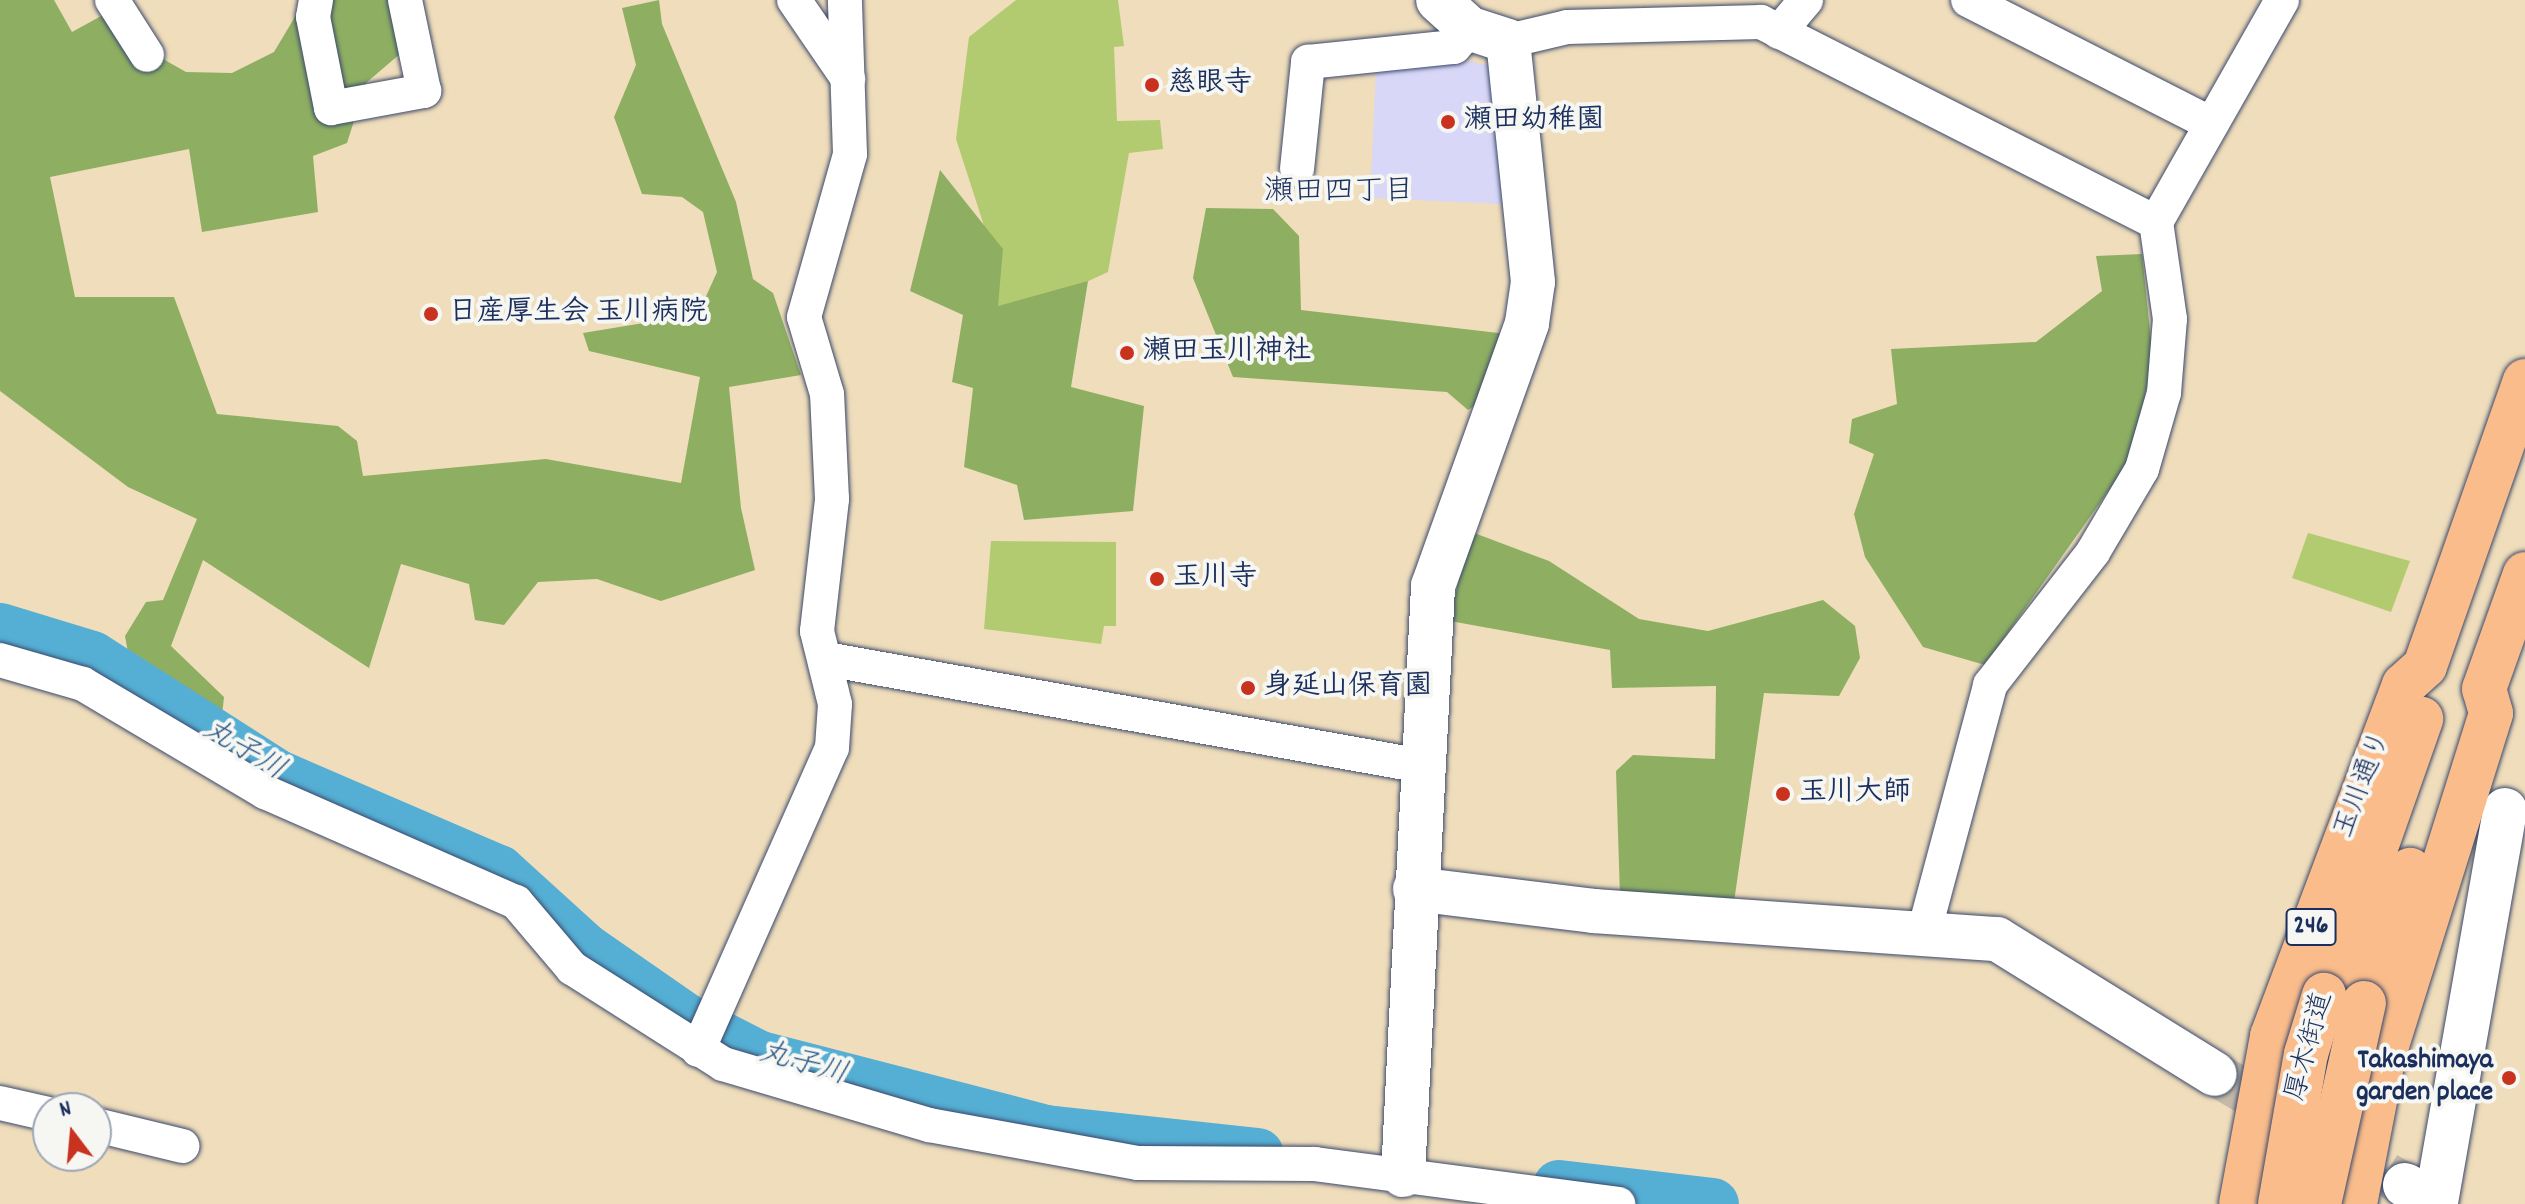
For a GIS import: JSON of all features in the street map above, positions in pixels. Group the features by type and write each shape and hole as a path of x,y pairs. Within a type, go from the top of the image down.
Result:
{"highway":[{"name":"玉川通り","path":"2241,1204 2272,1036 2404,685 2425,666 2525,381"},
{"name":"246","path":"2355,1204 2384,1055 2491,713 2484,689 2525,574"},
{"name":"厚木街道","path":"2319,1204 2344,999 2428,700 2425,666"},
{"name":"厚木街道","path":"2280,1204 2306,1054 2344,999 2467,705 2484,689"}],"street":[{"path":"112,0 147,55"},
{"path":"316,0 313,17 331,108 424,91 405,0"},
{"path":"794,0 849,80"},
{"path":"701,1042 721,990 832,748 835,704 817,631 832,499 827,394 804,317 850,154 845,0"},
{"path":"1406,1171 1415,889 1433,586 1527,323 1533,282 1489,35 1438,0"},
{"path":"1779,32 1806,0"},
{"path":"1968,0 2211,124"},
{"path":"1924,932 1990,685 2093,552 2142,469 2164,393 2170,319 2156,222 2282,0"},
{"path":"1297,169 1308,62 1454,47 1489,35 1567,27 1694,20 1761,22 2156,222"},
{"path":"826,659 1422,766"},
{"path":"0,660 83,684 265,792 516,902 572,968 701,1042 806,1091 1043,1148 1138,1163 1315,1164 1406,1171 1618,1204"},
{"path":"2427,1197 2515,816 2468,784"},
{"path":"1415,889 1594,911 1924,932 2014,944 2215,1074"},
{"path":"0,1103 32,1110"},
{"path":"112,1129 182,1146"}],"shaded area":[{"path":"1469,61 1491,66 1502,204 1370,198 1376,69"}],"green space":[{"path":"0,0 54,0 72,32 103,15 112,30 186,72 232,73 274,52 305,0 394,0 401,53 366,83 347,143 313,156 318,212 202,232 189,149 50,177 75,297 174,297 217,414 338,426 357,441 363,476 546,459 681,483 700,377 589,351 583,333 698,314 717,272 703,212 682,197 642,194 614,117 636,65 622,8 659,0 662,24 736,202 753,279 773,293 801,375 729,387 741,508 755,570 661,601 597,579 538,582 504,625 475,620 469,584 401,564 369,668 203,560 171,646 224,697 222,716 129,658 125,636 146,602 163,600 197,519 128,487 0,391"},
{"path":"1016,0 1118,0 1124,46 1114,47 1117,121 1160,120 1163,149 1129,153 1108,272 1013,316 983,310 987,235 956,139 969,37"},
{"path":"940,170 1003,249 998,306 1088,281 1071,387 1144,406 1133,511 1024,520 1017,485 964,467 973,388 952,382 963,315 910,291"},
{"path":"1206,208 1273,209 1299,236 1301,310 1507,334 1480,402 1468,410 1447,392 1233,377 1193,278"},
{"path":"2142,254 2153,360 2131,459 1985,665 1923,647 1865,557 1854,514 1874,454 1849,443 1852,419 1897,404 1891,349 2036,342 2102,291 2096,256"},
{"path":"1469,531 1549,561 1639,619 1708,631 1823,600 1855,626 1860,658 1839,696 1764,693 1733,909 1620,896 1616,771 1633,755 1715,759 1716,686 1612,688 1610,650 1450,621"},
{"path":"2308,533 2410,561 2391,612 2292,578"},
{"path":"991,541 1116,542 1116,626 1104,626 1101,644 984,629"}],"waterway":[{"name":"丸子川","path":"0,629 92,657 278,776 499,871 585,949 687,1020 760,1057 1046,1131 1258,1154"},
{"name":"丸子川","path":"1559,1186 1713,1204"}],"tunnel":[{"path":"2215,1074 2405,1185"}],"place":[{"name":"慈眼寺","path":"1152,85"},
{"name":"瀬田幼稚園","path":"1448,122"},
{"name":"日産厚生会 玉川病院","path":"431,314"},
{"name":"瀬田玉川神社","path":"1127,353"},
{"name":"玉川寺","path":"1157,579"},
{"name":"身延山保育園","path":"1248,688"},
{"name":"玉川大師","path":"1783,794"},
{"name":"Takashimaya garden place","path":"2509,1078"}],"district":[{"name":"瀬田四丁目","path":"1339,194"}]}
